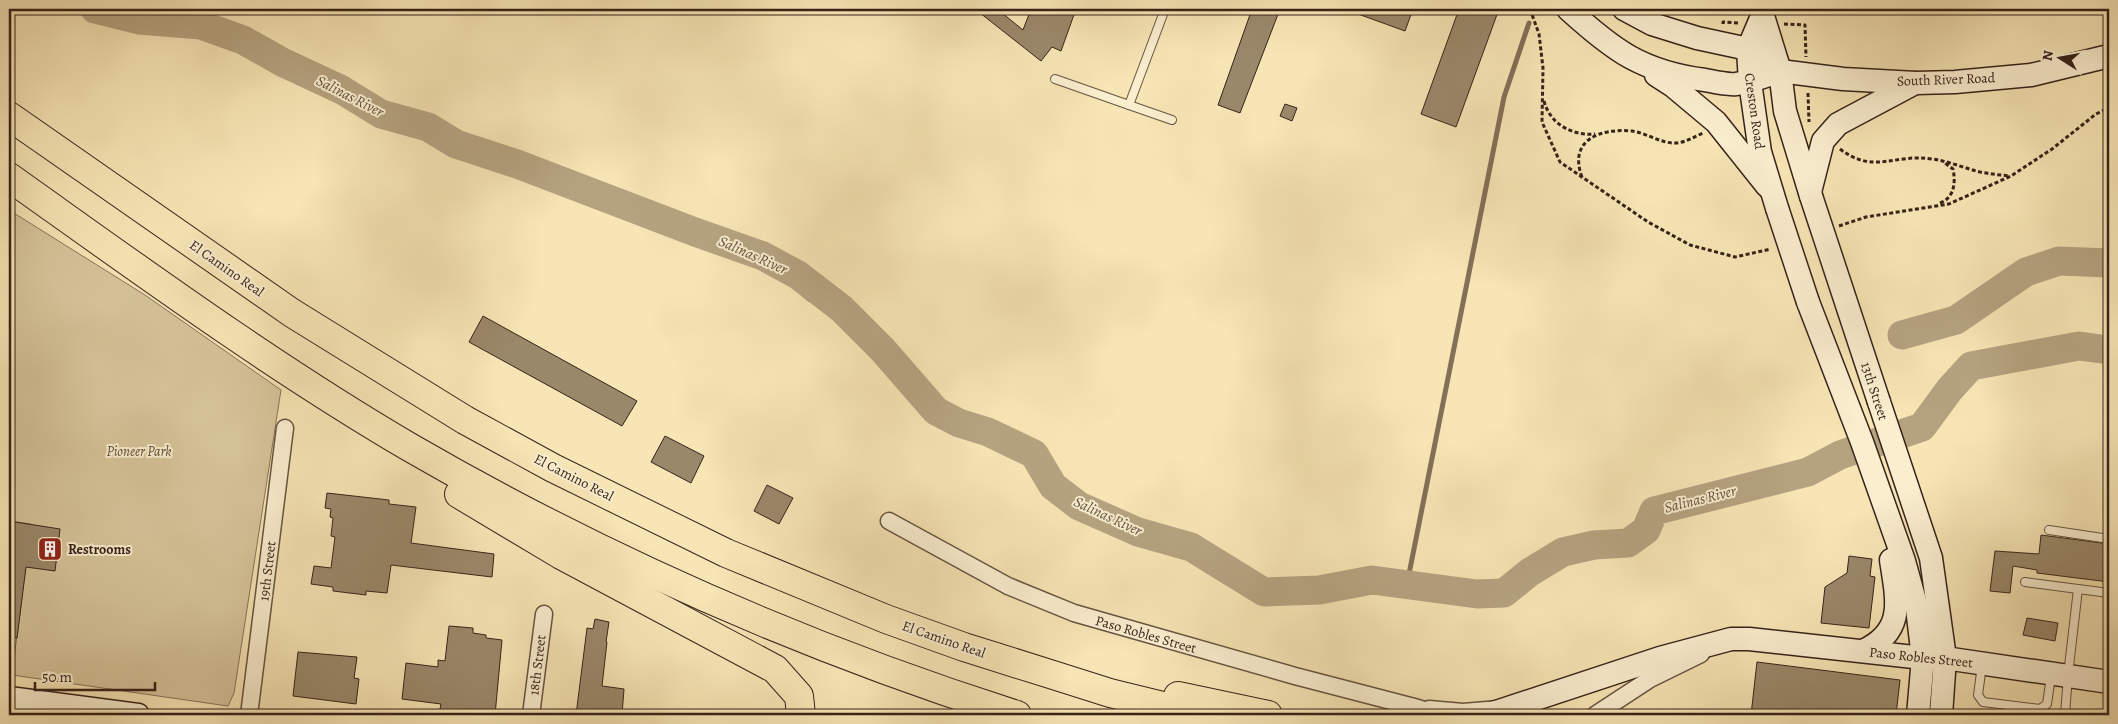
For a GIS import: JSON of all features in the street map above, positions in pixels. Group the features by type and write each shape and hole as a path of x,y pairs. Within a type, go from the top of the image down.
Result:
{"highway":[{"name":"El Camino Real","path":"9,116 292,313 465,420 552,468 726,553 886,619 964,647 1110,692 1200,715"},
{"path":"9,177 202,314 410,447 598,548 753,619 825,648 942,691 1017,715"},
{"path":"202,314 219,339 392,454 561,555 775,669 799,696 800,715"},
{"path":"1110,692 1174,695 1268,715"}],"main road":[{"path":"1568,9 1601,39 1673,86 1716,122 1774,200"},
{"path":"1624,9 1652,24 1697,38 1748,49 1780,71"},
{"name":"Creston Road","path":"1764,12 1748,49 1750,82 1760,152 1774,200"},
{"name":"Creston Road","path":"1764,12 1780,71"},
{"name":"South River Road","path":"1780,71 1843,79 1916,83 1955,82 2031,75 2109,56"},
{"path":"1630,58 1660,71 1685,78 1734,84 1750,82 1780,71"},
{"name":"13th Street","path":"1780,71 1785,111 1810,195 1931,558 1934,658 1940,715"},
{"path":"1810,195 1823,141 1838,124 1916,83"},
{"name":"13th Street","path":"1774,200 1808,302 1880,492 1897,561"},
{"path":"1863,651 1881,641 1893,624 1898,602 1897,561"},
{"path":"1897,561 1917,608 1934,658 1918,715"},
{"name":"Paso Robles Street","path":"1487,715 1660,658 1731,639 1749,639 1982,663 2109,682"},
{"path":"9,698 138,715"}],"street":[{"name":"19th Street","path":"249,715 285,428"},
{"name":"Paso Robles Street","path":"888,521 1008,586 1074,613 1439,715"},
{"name":"18th Street","path":"531,715 544,614"},
{"name":"Paso Robles Street","path":"1594,715 1650,679 1731,639"},
{"name":"Paso Robles Street","path":"1418,708 1463,712 1486,711 1521,705"}],"lane":[{"path":"1128,105 1165,9"},
{"path":"1055,79 1172,120"},
{"path":"2049,530 2109,539"},
{"path":"2025,582 2109,593"},
{"path":"1982,663 1978,695 1983,702 2040,709 2048,704 2059,674 2078,589"},
{"path":"2059,674 2065,715"}],"path":[{"path":"1543,96 1547,112 1555,121 1567,130 1588,135 1632,131 1676,143 1704,133 1716,122"},
{"path":"1582,178 1578,166 1578,155 1583,145 1592,136 1602,134"},
{"path":"1826,139 1862,162 1881,163 1905,158 1931,158 1980,172 2011,176"},
{"path":"1933,206 1944,202 1952,193 1955,180 1953,169 1942,161"}],"green space":[{"name":"Pioneer Park","path":"9,210 145,295 281,390 234,693 228,706 12,675 31,524 9,521"}],"water":[{"path":"762,247 774,247 818,276 842,309 808,301 764,261"}],"building":[{"path":"975,9 997,9 1023,30 1031,9 1076,9 1061,51 1052,47 1041,61"},
{"path":"1252,9 1280,9 1240,113 1218,105"},
{"path":"1347,9 1413,9 1405,31"},
{"path":"1459,9 1499,9 1456,127 1421,114"},
{"path":"1285,104 1297,108 1292,121 1280,116"},
{"path":"483,316 637,401 622,426 469,342"},
{"path":"665,436 704,456 691,483 651,462"},
{"path":"767,485 793,498 779,524 754,511"},
{"path":"327,493 389,500 389,504 416,507 411,543 494,554 492,577 391,565 387,593 366,591 366,595 333,591 333,587 311,584 314,566 331,568 335,537 331,536 333,518 330,517 331,509 325,508"},
{"path":"9,521 60,529 55,571 26,567 17,638 9,637"},
{"path":"2041,535 2109,544 2109,582 2037,573 2037,570 2013,566 2010,593 1990,591 1995,551 2039,554"},
{"path":"1849,556 1872,559 1870,576 1875,577 1869,628 1821,623 1825,587 1847,573"},
{"path":"2027,618 2058,623 2055,641 2023,635"},
{"path":"595,619 609,622 602,686 624,689 622,715 576,715 587,628 593,629"},
{"path":"449,626 473,628 473,633 486,635 486,638 502,640 495,715 439,714 441,704 402,699 406,663 438,667 438,660 445,661"},
{"path":"298,652 357,657 354,678 359,679 356,704 293,696"},
{"path":"1757,662 1900,680 1896,715 1751,715"}],"waterway":[{"name":"Salinas River","path":"95,9 139,20 201,25 243,40 282,62 342,90 381,114 428,127 456,144 517,164 763,256 798,275 842,309 882,349 936,411 959,423 988,432 1034,454 1053,486 1079,506 1138,532 1191,547 1264,592 1319,590 1372,580 1477,594 1504,593 1530,572 1563,552 1594,545 1628,543 1646,530 1654,511 1808,472 1840,455 1922,427 1950,389 1971,366 2079,346 2109,350"},
{"path":"1407,584 1504,97 1529,23"},
{"name":"Salinas River","path":"1902,335 1956,320 2026,272 2059,261 2109,263"}],"place":[{"name":"Restrooms","path":"50,549"}]}
